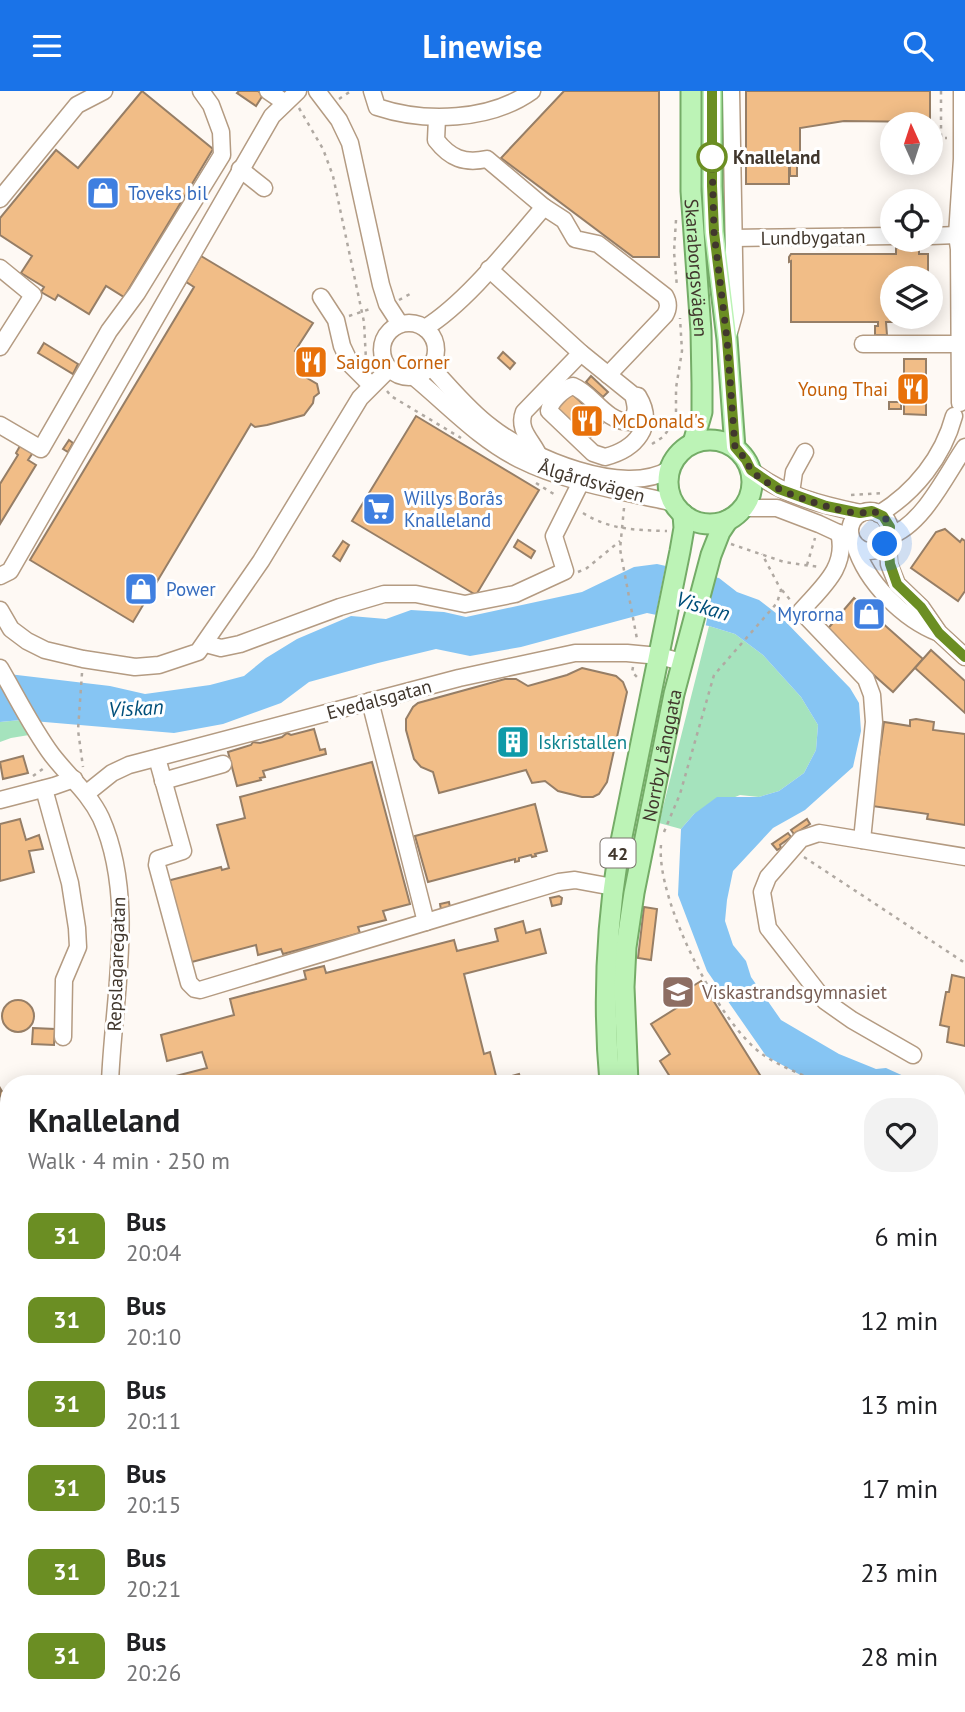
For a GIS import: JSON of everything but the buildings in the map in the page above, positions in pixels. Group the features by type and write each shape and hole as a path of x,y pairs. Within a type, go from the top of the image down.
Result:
{"main road":[{"name":"Skaraborgsvägen","path":"691,91 691,191 702,384 702,412 693,443"},
{"name":"Skaraborgsvägen","path":"712,91 714,232 727,339 735,447"},
{"path":"670,469 677,456 693,443 715,440 735,447 751,470"},
{"name":"42","path":"670,469 668,484 678,509"},
{"name":"42","path":"736,514 752,490 751,470"},
{"path":"678,509 705,523 736,514"},
{"name":"Norrby Långgata","path":"609,1075 606,983 613,887 684,528 678,509"},
{"name":"Norrby Långgata","path":"628,1075 624,988 629,923 654,787 682,663 711,555 719,533 736,514"}],"street":[{"path":"0,199 77,105 104,91"},
{"path":"0,425 41,449 109,331 137,293 222,155 221,132 211,105 201,91"},
{"path":"268,91 284,102"},
{"path":"0,576 10,571 272,116 298,91"},
{"path":"317,91 339,120 350,143 375,262 387,304 400,324"},
{"path":"375,99 408,114 437,118 503,106 532,91"},
{"path":"727,339 736,311 732,91"},
{"path":"962,91 957,235 960,249 960,406 957,425 965,430"},
{"path":"437,118 436,139 445,152 458,160 487,159 544,207 564,220 575,239 598,244 665,296 668,302 665,315 608,375"},
{"path":"237,173 264,187"},
{"path":"425,328 442,316 489,269 544,207"},
{"path":"943,236 957,235"},
{"name":"Lundbygatan","path":"734,238 880,236"},
{"path":"0,268 33,295 0,347"},
{"path":"489,269 581,353 633,395 638,396 646,408 640,436 623,450 606,457 593,453 549,411 550,405 568,387 573,386 612,417 622,422 630,422 636,411 633,395"},
{"path":"321,297 336,320 342,346 351,365 371,384"},
{"path":"400,324 417,324 425,328 431,334 436,350 430,366 414,377 396,374 389,369 382,352 386,335 400,324"},
{"path":"863,344 960,344"},
{"path":"539,456 520,421 524,412 581,353"},
{"name":"Ålgårdsvägen","path":"430,366 489,426 539,456 618,478 648,479 670,469"},
{"path":"0,610 11,629 27,641 46,650 111,665 159,665 184,659 198,652 261,561 360,398 371,384 389,369"},
{"name":"Ålgårdsvägen","path":"414,377 469,425 508,452 556,475 678,509"},
{"path":"879,514 904,498 916,485 933,461 960,406"},
{"path":"736,514 777,508 848,539 862,550 870,552 882,547 888,538 900,533 919,517 965,447"},
{"path":"791,493 794,472 805,452"},
{"path":"751,470 771,484 826,506 879,514 888,523 890,564 897,584 921,607 939,633 965,657"},
{"path":"206,644 221,648 240,644 340,607 384,594 416,594 466,604 515,594 565,571 554,536 581,482"},
{"path":"860,513 851,524 834,573 801,611 866,678 870,686 874,722 862,840"},
{"path":"848,539 886,596 924,627 939,633"},
{"name":"Evedalsgatan","path":"91,789 121,769 157,758 459,678 575,653 627,653 659,656 682,663"},
{"name":"Repslagaregatan","path":"0,668 54,758 74,779 91,789 102,820 120,893 121,922 111,1075"},
{"path":"370,701 426,922"},
{"path":"157,758 183,851 158,859 157,865 189,983 195,989 200,990 568,880 613,887"},
{"path":"163,781 223,764"},
{"path":"0,800 74,779"},
{"path":"44,789 70,883 77,928 78,947 64,980 63,1037"},
{"path":"913,1055 825,1001 768,928 762,892 768,877 801,839 819,834 965,857"}],"path":[{"path":"941,91 941,138 962,137"},
{"path":"336,320 410,294"},
{"path":"624,508 620,548 637,638"},
{"path":"565,571 571,573 587,568 620,541"},
{"path":"727,543 784,562 834,573"},
{"path":"663,834 680,794 714,675 777,603 781,590 762,554"},
{"path":"82,669 78,730 84,773 91,789"},
{"path":"31,778 54,758"},
{"path":"662,844 662,869 680,931 701,974 740,1034 762,1055 803,1075"},
{"path":"801,856 965,963"}],"green space":[{"path":"709,626 735,634 763,655 801,697 818,725 816,750 804,773 779,791 759,797 740,795 694,814 681,829 659,823"},
{"path":"21,720 29,735 0,742 0,722"}],"water":[{"name":"Viskan","path":"657,564 719,578 737,592 759,600 781,617 850,688 859,703 861,731 853,767 805,810 773,828 733,871 725,921 733,945 746,961 751,977 781,1020 839,1054 876,1069 886,1068 901,1075 800,1075 766,1056 707,971 678,895 681,829 694,814 717,797 759,797 779,791 804,773 816,750 818,725 801,697 763,655 735,634 647,613 521,647 470,656 436,649 309,682 281,703 223,724 174,733 21,720 0,722 0,673 110,686 145,694 210,685 244,676 266,658 297,639 351,616 386,619 411,610 444,612 466,617 582,592 634,567"}],"pier":[{"path":"666,563 716,573 705,629 655,618"}],"bus line":[{"name":"31","path":"712,91 714,232 727,339 735,447 751,470 779,489 826,506 860,513 872,511 883,516 890,527 888,554 897,584 921,607 939,633 965,657"}],"place":[{"name":"Knalleland","path":"712,157"},
{"name":"Toveks bil","path":"103,193"},
{"name":"Saigon Corner","path":"311,362"},
{"name":"Young Thai","path":"913,389"},
{"name":"McDonald's","path":"587,421"},
{"name":"Willys Borås Knalleland","path":"379,509"},
{"name":"Power","path":"141,589"},
{"name":"Myrorna","path":"869,614"},
{"name":"Iskristallen","path":"513,742"},
{"name":"Viskastrandsgymnasiet","path":"678,992"}],"route":[{"path":"712,157 714,232 727,339 735,447 751,470 779,489 826,506 879,514 886,519 890,527 885,544"}]}
